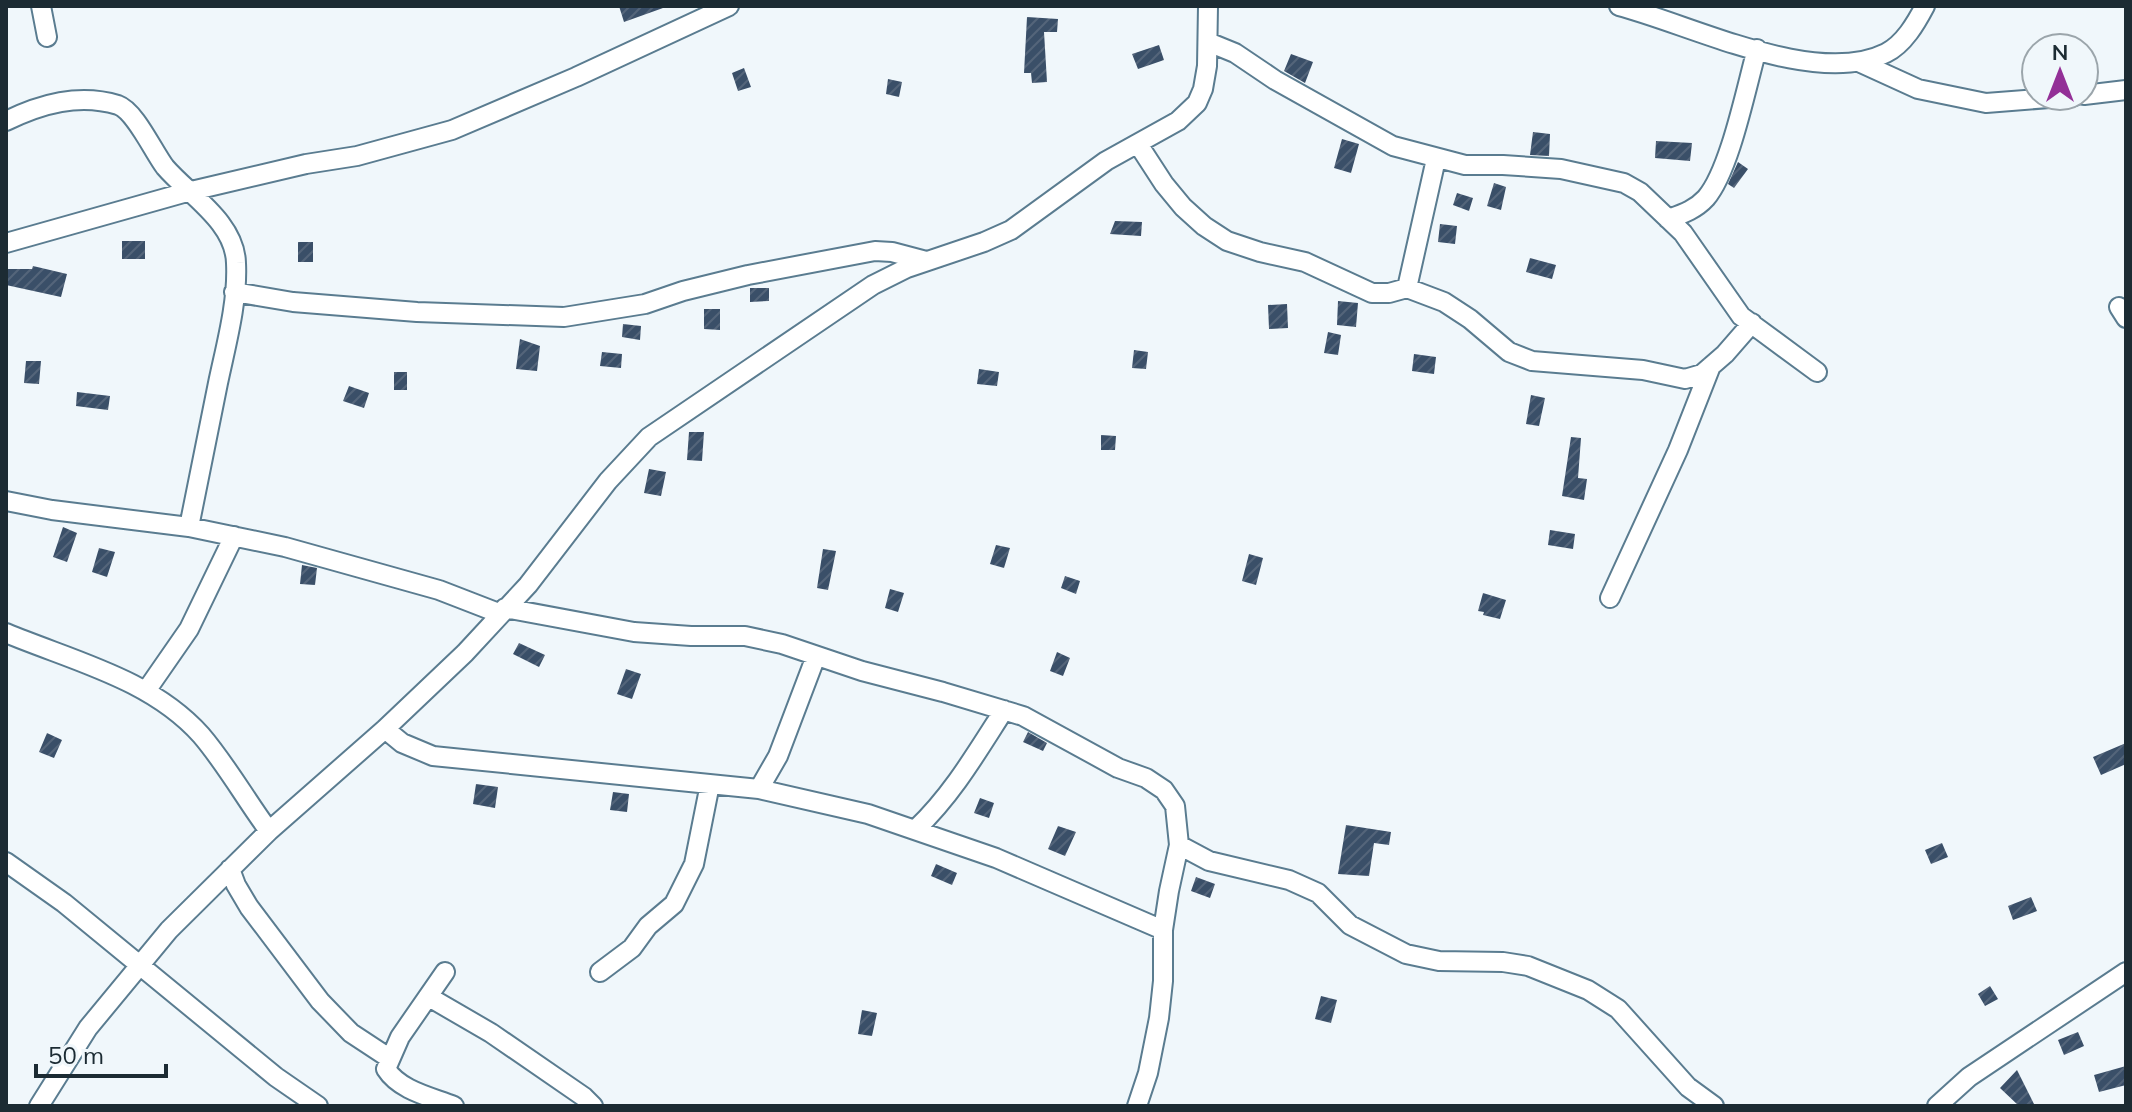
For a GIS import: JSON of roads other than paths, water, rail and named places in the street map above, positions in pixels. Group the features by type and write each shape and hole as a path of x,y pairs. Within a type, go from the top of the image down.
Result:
{"street":[{"path":"41,6 47,37"},
{"path":"6,243 187,192 306,164 357,156 452,130 729,6"},
{"path":"39,1106 88,1028 169,930 269,831 385,729 465,653 528,585 608,481 649,437 856,295 907,268 1011,230 1106,161 1178,121 1197,103 1203,89 1208,6"},
{"path":"1626,7 1794,60 1825,64 1861,63 1889,51 1913,27 1925,6"},
{"path":"1208,42 1235,53 1360,130 1393,146 1465,165 1561,169 1624,183 1640,192 1683,233 1741,316 1817,372"},
{"path":"1668,219 1689,212 1705,199 1720,177 1757,49"},
{"path":"1861,63 1918,89 1975,101 2020,101"},
{"path":"2100,93 2126,90"},
{"path":"6,121 29,110 86,99 122,106 135,120 164,165 187,192 213,215 233,248 236,261 234,292 189,527"},
{"path":"1138,144 1183,207 1227,241 1305,262 1372,293 1389,293 1407,288 1444,302 1509,352 1532,361 1643,370 1685,379 1702,374 1752,323"},
{"path":"1407,288 1436,159"},
{"path":"234,292 293,302 417,312 564,317 645,304 748,275 875,251 926,261"},
{"path":"1610,598 1678,450 1711,366"},
{"path":"6,501 234,536 394,576 503,611 634,632 757,638 1023,716 1118,768 1146,778 1164,790 1175,806 1179,845 1163,930 1159,1018 1148,1073 1137,1106"},
{"path":"146,691 189,629 234,536"},
{"path":"6,633 131,682 158,698 202,736 269,831"},
{"path":"759,789 778,756 816,656"},
{"path":"916,829 960,779 1004,710"},
{"path":"385,729 402,743 433,756 759,789 868,814 996,858 1163,930"},
{"path":"600,972 632,948 648,926 674,904 694,864 710,784"},
{"path":"1179,845 1209,861 1289,880 1318,893 1350,925 1406,954 1439,961 1528,966 1588,990 1618,1009 1688,1087 1714,1106"},
{"path":"6,862 101,931 139,966 276,1077 318,1106"},
{"path":"230,869 249,907 320,1001 351,1033 389,1058"},
{"path":"445,972 400,1037 386,1069 395,1079 412,1089 454,1106"},
{"path":"1937,1106 1969,1077 2126,972"},
{"path":"429,997 491,1033 593,1106"}]}
